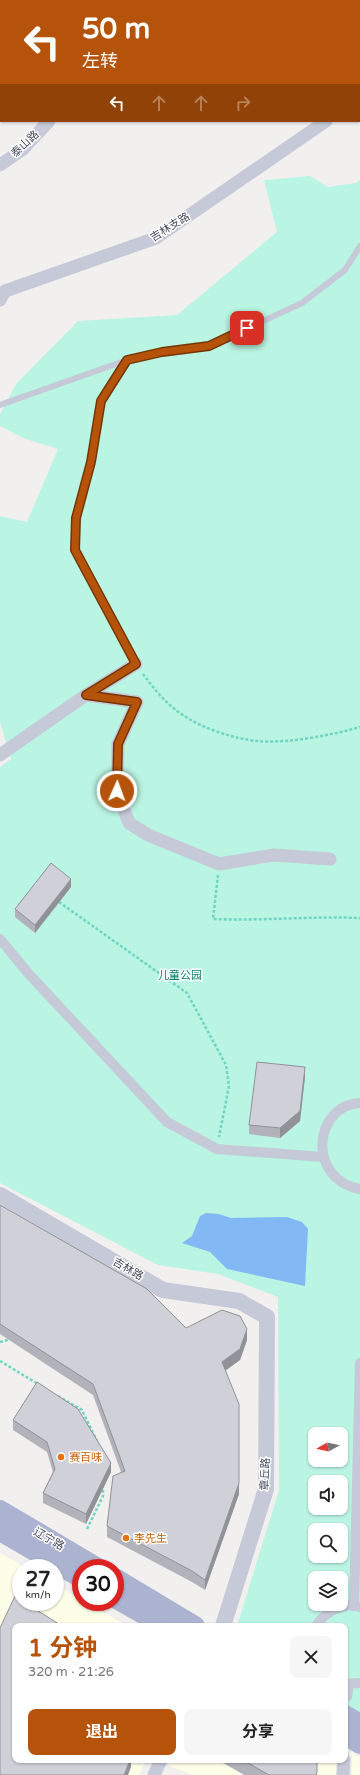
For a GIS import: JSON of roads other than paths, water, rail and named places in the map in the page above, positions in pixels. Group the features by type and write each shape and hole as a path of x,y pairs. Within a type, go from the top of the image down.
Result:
{"main road":[{"name":"辽宁路","path":"0,1510 83,1559"},
{"name":"辽宁路","path":"10,1540 72,1573"},
{"path":"124,1583 190,1623"},
{"path":"124,1603 159,1623"},
{"path":"348,1709 360,1724"},
{"path":"348,1737 360,1744"}],"street":[{"name":"泰山路","path":"0,165 22,150 47,122"},
{"name":"吉林支路","path":"0,300 5,291 156,238 325,122"},
{"path":"0,755 86,695 136,664"},
{"path":"86,695 137,702 118,744 117,791 129,823 148,835 219,864 274,855 330,859"},
{"path":"0,939 28,973 167,1122 217,1150 324,1157"},
{"path":"360,1103 343,1108 332,1117 325,1130 322,1143 324,1157 329,1170 339,1180 351,1187 360,1189"},
{"name":"吉林路","path":"0,1195 163,1290 239,1301 267,1316"},
{"name":"章丘路","path":"224,1623 266,1489 267,1316"},
{"path":"318,1623 332,1610 345,1606 357,1606 360,1363"},
{"path":"348,1684 360,1683"},
{"path":"154,1775 160,1763"},
{"path":"344,1763 344,1775"}],"lane":[{"path":"0,405 127,360 162,352 209,346 302,303 345,270 360,246"},
{"path":"127,360 101,401 91,462 76,518 75,550 136,664"}],"water":[{"path":"206,1213 219,1214 231,1218 287,1217 302,1222 308,1229 305,1286 227,1269 210,1252 182,1243 192,1236 200,1216"}],"place":[{"name":"赛百味","path":"61,1457"},
{"name":"李先生","path":"126,1538"}],"park label":[{"name":"儿童公园","path":"180,975"}]}
